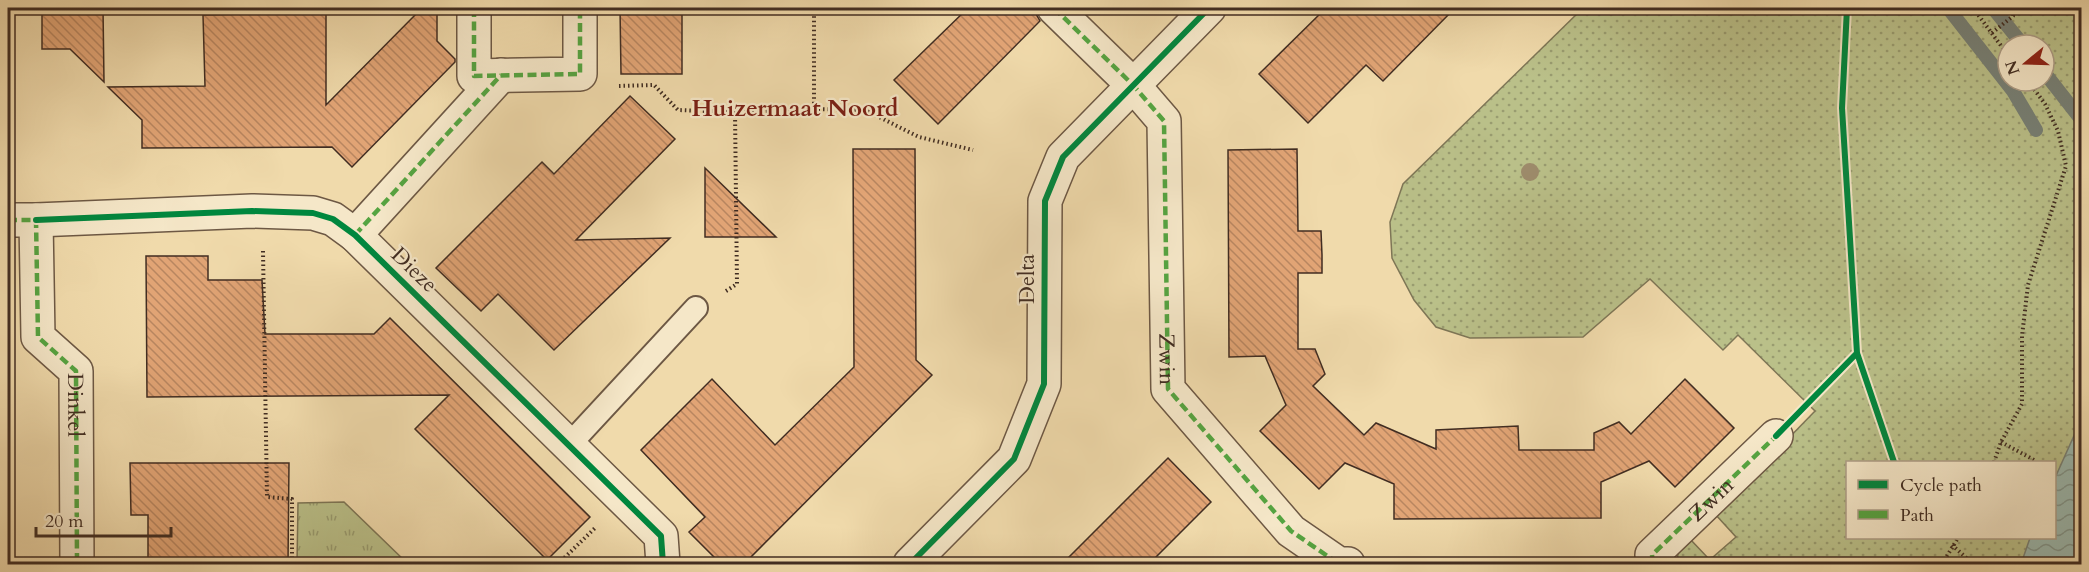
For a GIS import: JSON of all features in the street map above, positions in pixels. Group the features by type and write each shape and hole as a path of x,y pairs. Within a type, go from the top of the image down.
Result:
{"street":[{"path":"474,8 474,76 580,74 580,8"},
{"path":"1054,8 1133,85"},
{"name":"Delta","path":"910,564 1014,459 1044,384 1045,201 1063,156 1209,8"},
{"path":"355,235 501,75"},
{"name":"Zwin","path":"1133,85 1164,121 1168,389 1291,531 1339,564 1348,564"},
{"name":"Dieze","path":"22,220 262,212 313,213 333,219 355,235 661,536 663,564"},
{"name":"Dinkel","path":"22,220 38,337 76,370 77,564"},
{"name":"Zwin","path":"1653,564 1652,555 1776,436"}],"lane":[{"path":"569,445 696,308"}],"path":[{"path":"814,8 814,109"},
{"path":"1973,8 1996,38"},
{"path":"1992,33 2013,16 2014,8"},
{"path":"580,74 594,86 654,85 678,110 865,111 919,137 973,150"},
{"path":"1994,461 2001,442 2022,404 2022,336 2028,285 2066,166 2058,131 2037,93"},
{"path":"696,308 737,284 735,112"},
{"path":"262,212 267,496 292,499 292,564"},
{"path":"2001,442 2036,461"},
{"path":"558,564 624,499"},
{"path":"1942,564 1956,539"},
{"path":"1952,545 1972,564"}],"green space":[{"path":"1583,8 2081,8 2081,564 1715,564 1713,562 1677,564 1678,553 1689,538 1708,558 1713,557 1736,537 1715,514 1815,411 1738,335 1723,350 1650,279 1583,337 1470,338 1436,327 1414,300 1392,258 1390,222 1403,184"},
{"path":"344,502 408,564 297,564 298,503"}],"water":[{"path":"2081,420 2081,564 2021,564 2030,539 2056,539 2056,476"}],"building":[{"path":"42,8 103,8 104,82 70,49 42,49"},
{"path":"422,8 437,8 437,41 455,59 455,62 352,167 332,147 142,148 142,120 108,87 205,86 203,15 326,12 326,105"},
{"path":"620,8 682,8 682,74 621,74"},
{"path":"968,8 1036,8 1040,21 938,124 894,80"},
{"path":"1326,8 1455,8 1383,81 1366,65 1308,123 1259,74"},
{"path":"630,96 675,139 576,240 670,238 554,350 498,294 481,311 436,268 542,162 554,174"},
{"path":"853,149 915,149 916,360 932,375 744,564 721,564 689,532 705,517 641,450 712,379 775,445 854,367"},
{"path":"1297,149 1298,231 1321,231 1322,255 1322,273 1298,273 1298,349 1315,349 1325,374 1313,386 1364,435 1376,423 1436,449 1436,430 1518,426 1519,450 1594,450 1594,433 1619,422 1631,434 1685,379 1734,428 1675,487 1649,461 1601,482 1601,518 1394,519 1394,484 1345,463 1319,489 1260,431 1286,405 1265,356 1229,357 1228,150"},
{"path":"705,168 776,237 705,237"},
{"path":"146,256 208,256 208,280 262,280 265,334 374,334 390,318 590,517 547,560 415,429 449,395 147,397"},
{"path":"1168,458 1211,502 1149,564 1062,564"},
{"path":"130,463 289,463 288,564 148,564 148,515 131,515"}],"waterway":[{"path":"1948,8 2013,91 2036,130"},
{"path":"1993,8 2013,33"},
{"path":"2056,87 2080,118"}],"marked path":[{"path":"474,8 474,76 580,74 580,8"},
{"path":"1054,8 1133,85 1164,121 1168,389 1291,531 1339,564 1348,564"},
{"path":"355,235 501,75"},
{"path":"8,220 36,220 38,337 76,371 77,564"},
{"path":"1653,564 1652,555 1776,436"}],"cycle path":[{"path":"910,564 1014,459 1044,384 1045,201 1063,157 1209,8"},
{"path":"1847,8 1842,108 1857,353 1894,461"},
{"path":"36,220 252,211 313,213 333,219 355,235 661,536 663,564"},
{"path":"1776,436 1857,353"}],"district":[{"name":"Huizermaat Noord","path":"795,108"}]}
